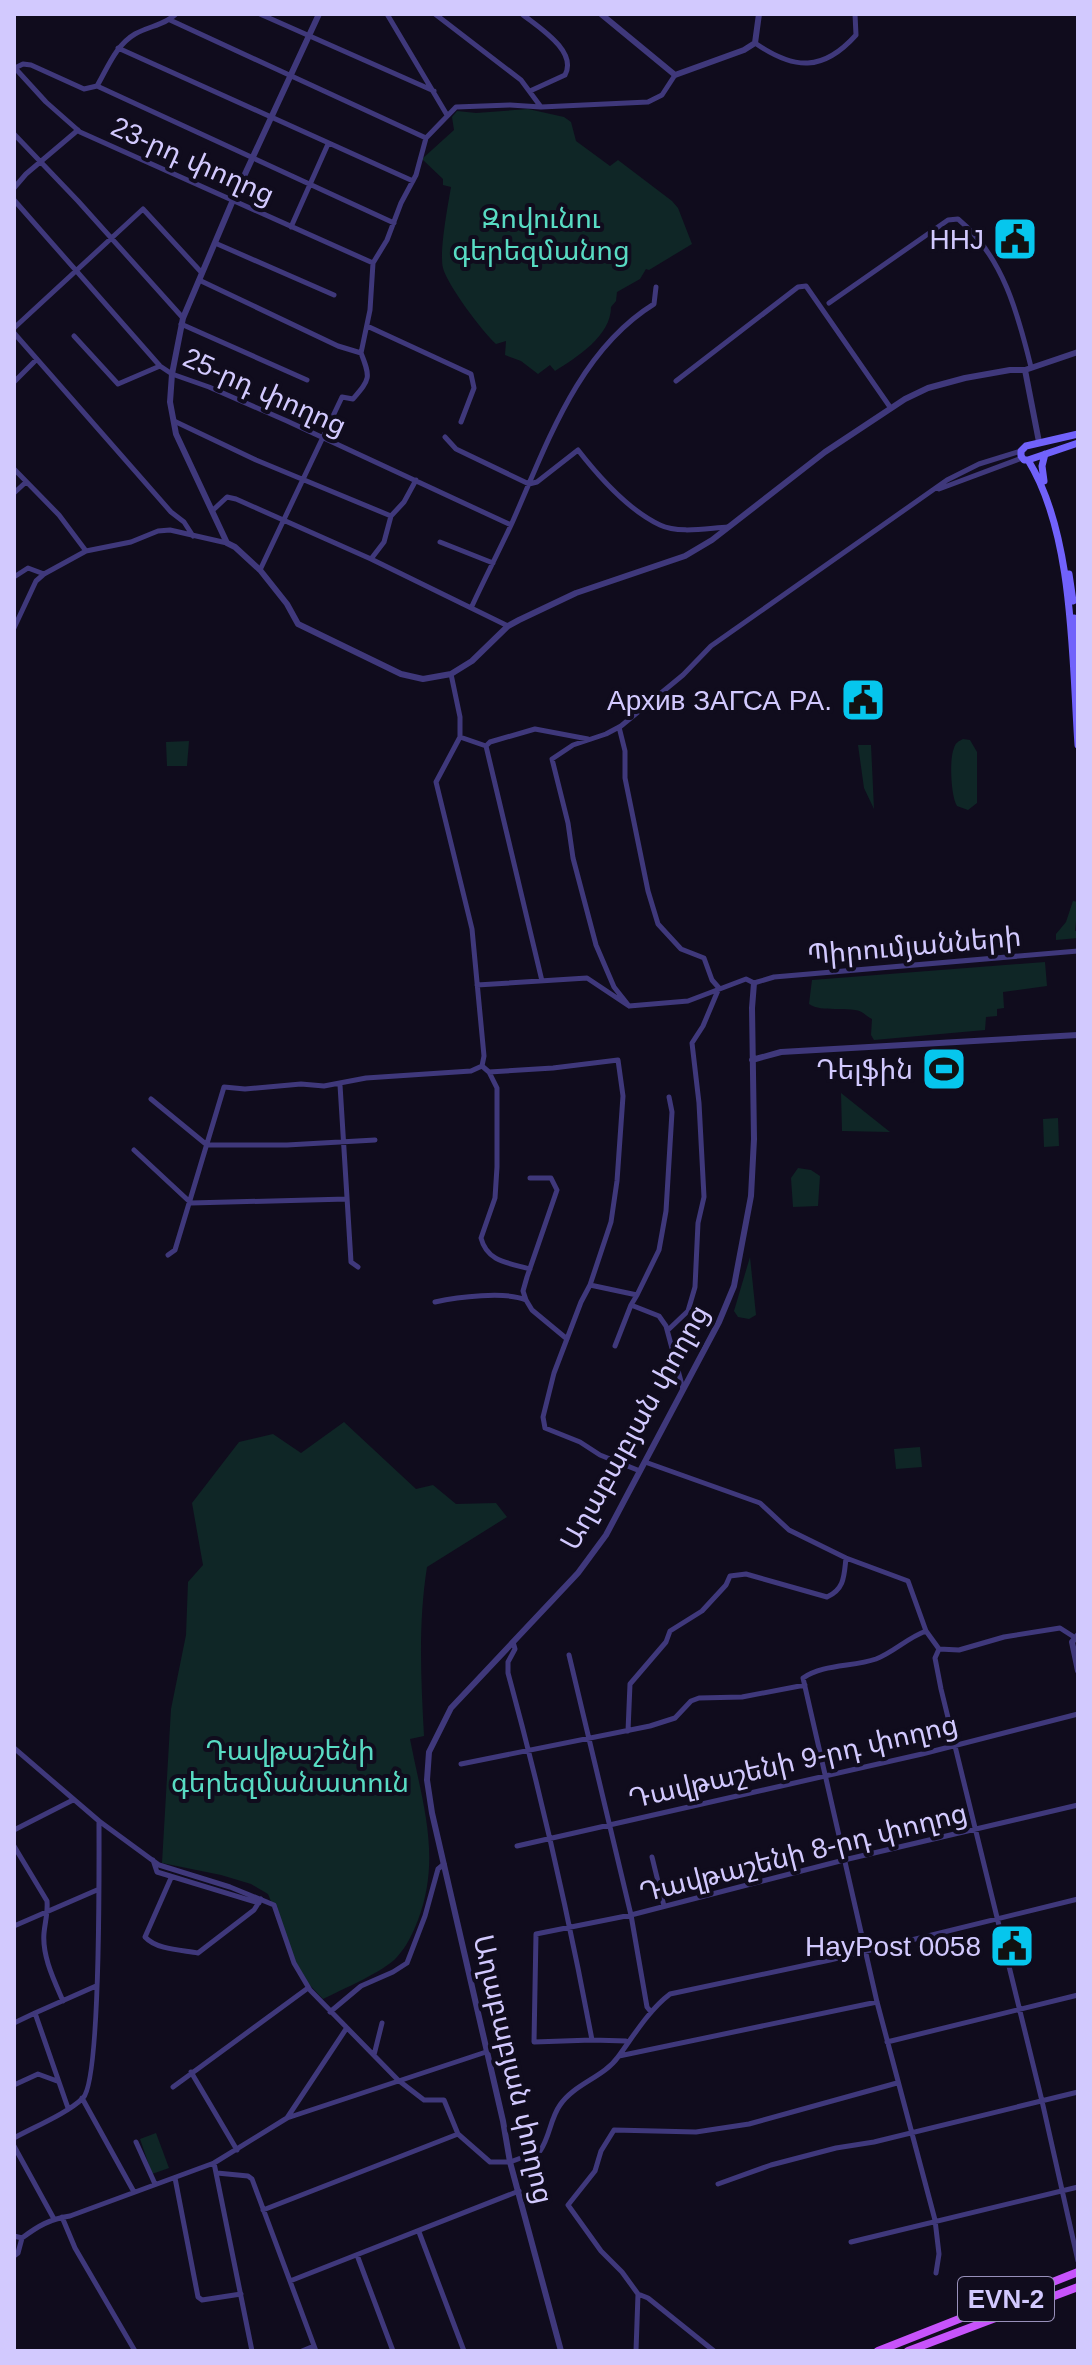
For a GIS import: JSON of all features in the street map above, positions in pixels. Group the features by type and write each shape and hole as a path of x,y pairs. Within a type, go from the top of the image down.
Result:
{"main road":[{"path":"1024,456 1044,442 1078,434"},
{"path":"1044,442 1048,452 1043,475 1072,585 1078,667"},
{"path":"1024,456 1078,443"},
{"path":"1024,456 1044,492 1067,585 1078,745"},
{"name":"EVN-2","path":"878,2351 1078,2272"},
{"name":"EVN-2","path":"908,2351 1078,2287"},
{"path":"1023,2308 1078,2293"},
{"path":"935,2328 940,2338"}],"street":[{"path":"97,86 118,48 136,34 170,20 176,14"},
{"path":"260,14 434,91"},
{"path":"319,14 233,200 182,321 170,402 181,448 227,543 260,570 287,604 298,624 401,674 423,679 451,674 472,661 508,626 576,593 685,556 712,540 825,452 890,407 928,388 965,378 1028,369 1078,352"},
{"path":"387,14 447,115"},
{"path":"435,14 521,80 541,107"},
{"path":"522,14 552,39 568,63 565,75 530,91"},
{"path":"601,14 675,75"},
{"path":"260,570 342,397 353,399 368,381 369,373 361,353 373,263 387,240 413,181 426,138 456,107 648,102 662,95 675,75 744,50 755,43 759,14"},
{"path":"755,43 780,58 803,64 823,62 840,53 856,35 855,14"},
{"path":"170,20 426,138"},
{"path":"118,48 413,181"},
{"path":"15,68 23,64 31,65 84,89 97,86 394,223"},
{"name":"23-րդ փողոց","path":"15,68 46,102 78,130 373,263"},
{"path":"14,188 78,130"},
{"path":"14,134 110,237 182,321 307,380"},
{"path":"291,227 328,144"},
{"name":"25-րդ փողոց","path":"14,200 160,366 172,374 221,392 511,525"},
{"path":"193,536 14,330 143,209 201,277 330,342 361,353"},
{"path":"829,303 948,220 958,219 974,235 1009,288 1044,442"},
{"path":"215,243 334,295"},
{"path":"676,381 761,314 798,287 806,286 890,407"},
{"path":"472,606 584,373 634,316 654,304 656,287"},
{"path":"367,326 471,374 473,395 461,422"},
{"path":"74,336 118,384 160,366"},
{"path":"14,382 37,359"},
{"path":"173,421 349,501 391,516"},
{"path":"445,437 456,449 529,484 537,482 578,450 616,494 661,526 685,529 728,527"},
{"path":"629,1006 614,987 596,945 552,759 573,745 619,727 683,675 711,646 947,480 979,464 1024,456"},
{"path":"14,469 59,515 86,551"},
{"path":"371,559 384,542 391,516 404,502 416,480"},
{"path":"14,493 26,482"},
{"path":"212,511 227,497 371,559 508,626"},
{"path":"14,628 36,581 86,551 170,530 227,543"},
{"path":"440,542 493,563"},
{"path":"14,577 28,568 44,574"},
{"path":"451,674 460,717 460,737 436,782 472,929 484,1056 482,1066"},
{"path":"619,727 625,751 625,778 648,891 658,924 681,949 704,958 712,980 719,988 692,1043 704,1197 698,1223 695,1287 688,1311 668,1330"},
{"path":"486,746 490,742 535,729 589,740"},
{"path":"460,737 486,746"},
{"path":"486,746 542,981"},
{"name":"Պիրումյանների","path":"629,1006 688,1001 746,979 754,983 774,977 1078,951"},
{"path":"477,985 587,978 629,1006"},
{"name":"Աղաբաբյան փողոց","path":"561,2351 510,2162 432,1813 427,1780 429,1752 451,1708 578,1573 606,1535 719,1322 734,1286 748,1224 754,1139 754,983"},
{"path":"752,1060 781,1052 1078,1035"},
{"path":"489,1072 618,1060 623,1096 611,1222 590,1285 550,1383 543,1417 545,1428 640,1471"},
{"path":"482,1066 489,1072 497,1088 497,1167 495,1198 481,1238 487,1254 530,1269"},
{"path":"168,1255 175,1250 191,1203 224,1087 340,1085 366,1078 471,1071 482,1066"},
{"path":"340,1085 351,1262 358,1267"},
{"path":"615,1346 631,1305 659,1250 666,1211 672,1112 669,1097"},
{"path":"151,1099 207,1145 375,1140"},
{"path":"134,1150 191,1203 347,1199"},
{"path":"530,1178 551,1178 557,1190 523,1291 532,1310 567,1339"},
{"path":"590,1285 637,1295"},
{"path":"435,1302 464,1297 515,1297 526,1300"},
{"path":"631,1305 659,1316 668,1330 683,1389"},
{"path":"645,1462 760,1503 789,1530 846,1558 908,1581 926,1631 939,1649"},
{"path":"628,1731 630,1684 666,1642 670,1631 702,1611 726,1585 730,1576 746,1574 827,1597 844,1580 846,1558"},
{"path":"939,1649 959,1650 1004,1637 1060,1628 1076,1636 1072,1646 1078,1671"},
{"path":"926,1631 874,1660 803,1678 877,2002 935,2220 939,2254 936,2273"},
{"path":"513,1642 515,1649 508,1662 508,1673 570,1928 592,2040 627,2041"},
{"path":"939,1649 935,1658 954,1745 999,1919 1078,2261"},
{"path":"569,1655 631,1915 647,2007 651,2012"},
{"path":"461,1764 591,1740 675,1718 691,1701 699,1698 742,1697 805,1685"},
{"name":"Դավթաշենի 9-րդ փողոց","path":"517,1846 910,1757 1078,1714"},
{"path":"14,1748 99,1821 159,1865 260,1901"},
{"path":"14,1830 73,1800"},
{"name":"Դավթաշենի 8-րդ փողոց","path":"592,2040 534,2042 536,1934 631,1915 844,1860 1078,1805"},
{"path":"14,2138 82,2098 89,2084 95,2043 99,1821"},
{"path":"14,1846 47,1901 43,1936 49,1967 63,2001"},
{"path":"652,1857 664,1907"},
{"path":"153,1860 156,1871 171,1878 274,1905 294,1963 308,1988 398,2080 424,2100 444,2100 458,2134 490,2162 510,2162 540,2151 555,2113 565,2098 619,2056 627,2041 670,1994 1078,1899"},
{"path":"330,2012 361,1986 407,1963 438,1869 444,1864"},
{"path":"171,1878 145,1937 160,1946 198,1953 246,1917 260,1901"},
{"path":"14,1926 98,1889"},
{"path":"14,2023 96,1986"},
{"path":"173,2087 308,1988"},
{"path":"887,2042 1078,1995"},
{"path":"619,2056 877,2002"},
{"path":"35,2013 68,2108"},
{"path":"373,2056 382,2023"},
{"path":"287,2118 346,2029"},
{"path":"14,2236 22,2238 54,2219 214,2163 287,2118 486,2052"},
{"path":"191,2072 237,2150"},
{"path":"14,2085 38,2074 57,2081"},
{"path":"714,2351 648,2298 638,2294 601,2251 568,2205 595,2171 601,2151 614,2130 696,2132 749,2124 897,2083"},
{"path":"718,2184 771,2165 1078,2092"},
{"path":"82,2098 134,2192"},
{"path":"263,2210 430,2148 458,2134"},
{"path":"136,2142 155,2184"},
{"path":"14,2146 54,2219"},
{"path":"214,2163 252,2351"},
{"path":"217,2173 252,2179 315,2349 302,2351"},
{"path":"175,2177 198,2297 202,2300 241,2294"},
{"path":"851,2242 1078,2187"},
{"path":"290,2281 519,2191"},
{"path":"62,2217 75,2248 135,2351"},
{"path":"419,2232 464,2351"},
{"path":"14,2256 22,2245 22,2238"},
{"path":"357,2254 393,2351"},
{"path":"636,2351 638,2294"}],"green space":[{"name":"Զովունու գերեզմանոց","path":"528,109 564,117 571,122 576,141 610,166 618,160 672,201 678,208 692,244 646,269 640,279 617,292 605,327 591,345 555,371 550,365 538,374 521,361 505,355 506,341 496,344 490,338 451,286 443,268 442,251 451,187 443,185 443,179 422,159 454,130 452,117 457,111 476,113"},
{"path":"963,739 970,740 977,752 977,803 968,810 957,806 951,778 954,748"},
{"path":"189,741 187,766 167,766 166,742"},
{"path":"858,745 871,745 874,809 864,788"},
{"path":"1073,901 1078,902 1075,931 1078,931 1078,938 1056,940 1056,934 1066,922"},
{"path":"1045,962 1047,986 1003,992 1004,1008 997,1009 997,1016 986,1017 985,1030 874,1040 871,1035 872,1019 862,1012 819,1008 809,1004 812,980"},
{"path":"841,1093 890,1132 842,1131"},
{"path":"1058,1118 1059,1146 1044,1147 1043,1119"},
{"path":"798,1168 811,1170 820,1176 818,1206 793,1207 791,1178"},
{"path":"750,1257 756,1315 749,1319 738,1317 734,1311"},
{"name":"Դավթաշենի գերեզմանատուն","path":"344,1422 416,1489 433,1485 456,1504 496,1503 507,1517 427,1567 421,1630 424,1736 410,1739 428,1830 429,1852 429,1874 418,1920 407,1944 391,1962 323,1999 302,1977 268,1894 251,1884 221,1875 162,1863 171,1709 186,1635 188,1582 203,1565 192,1503 239,1442 273,1434 301,1453"},
{"path":"920,1447 922,1467 896,1469 894,1449"},
{"path":"156,2133 169,2168 152,2174 140,2139"}],"place":[{"name":"HHJ","path":"1015,239"},
{"name":"Архив ЗАГСА РА.","path":"863,700"},
{"name":"Դելֆին","path":"944,1069"},
{"name":"HayPost 0058","path":"1012,1946"}]}
